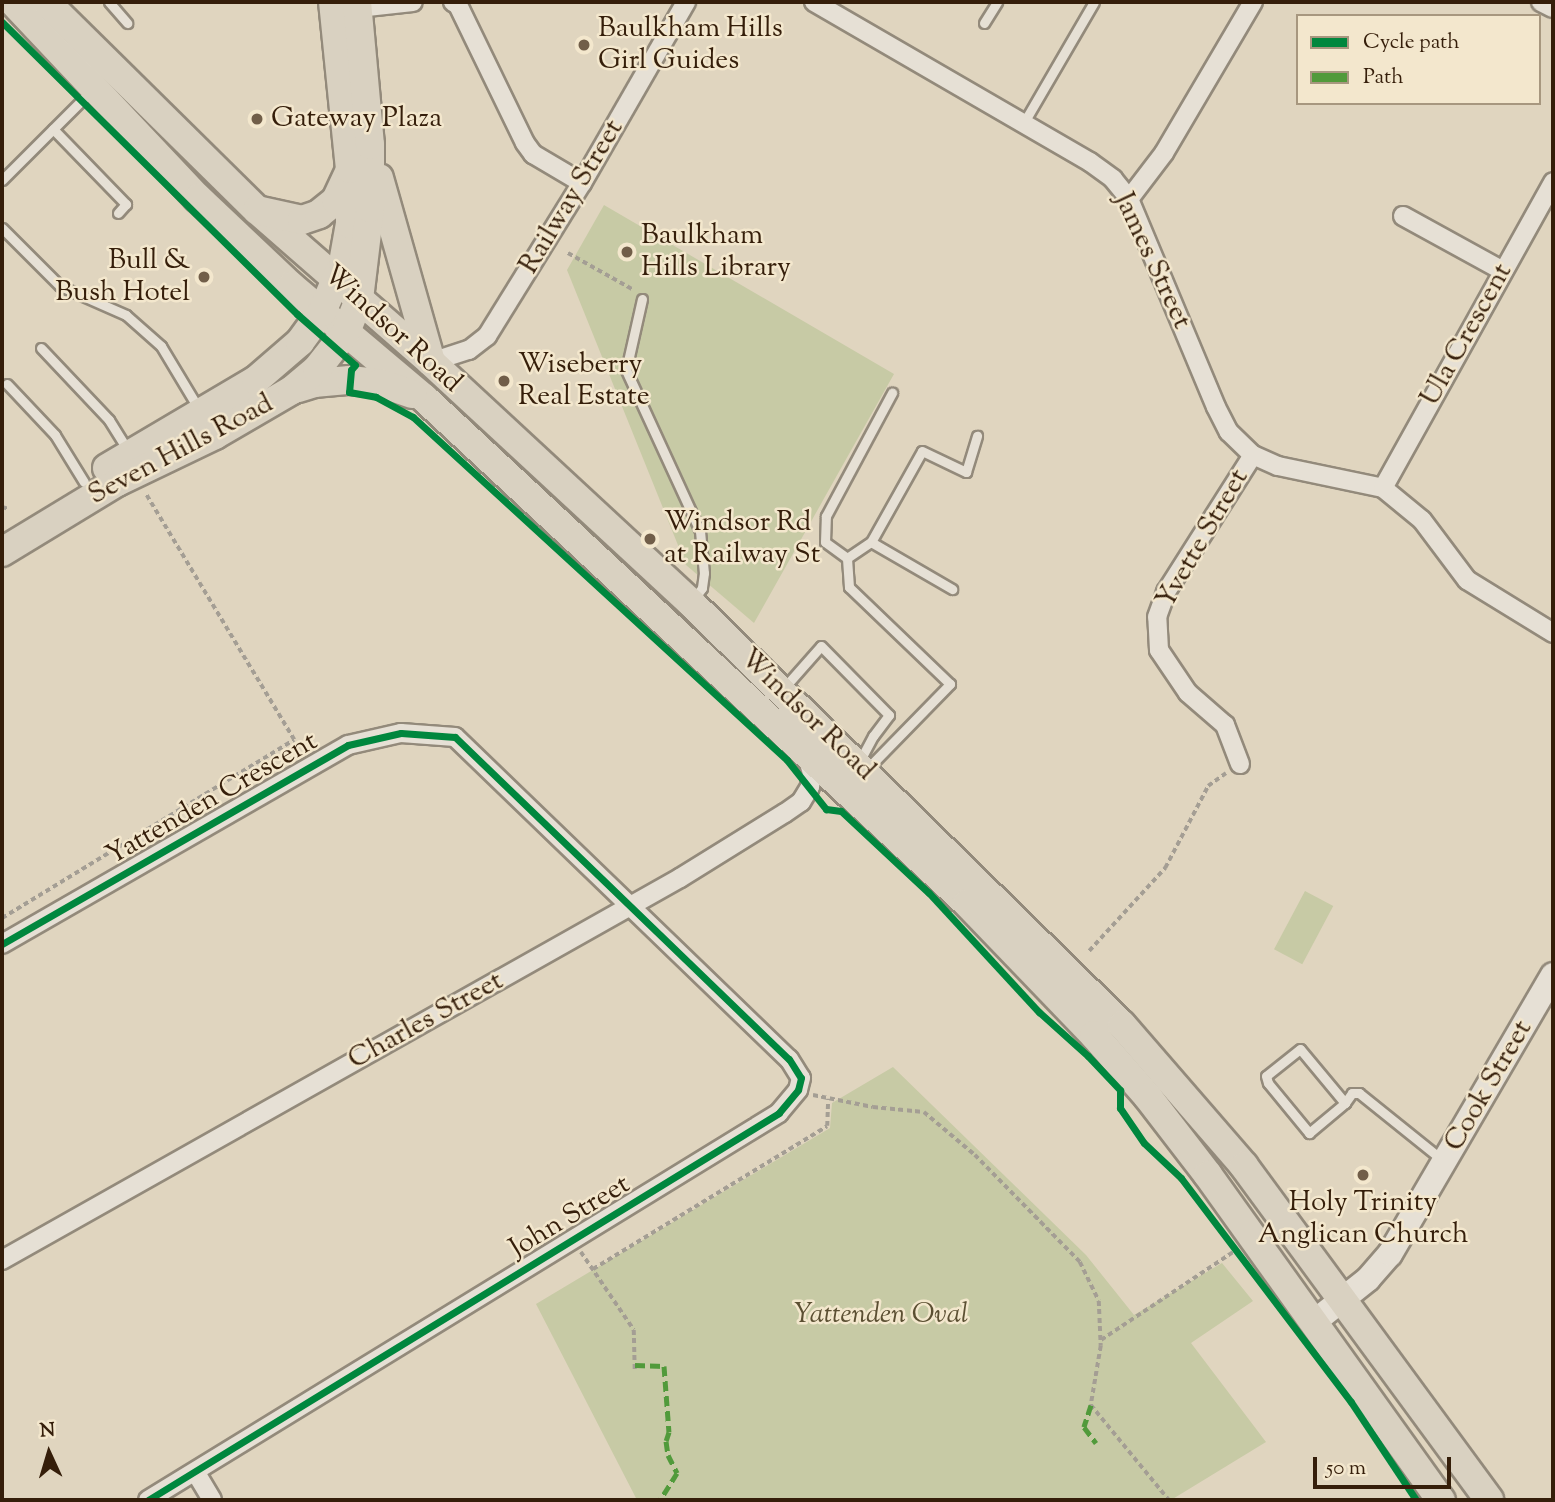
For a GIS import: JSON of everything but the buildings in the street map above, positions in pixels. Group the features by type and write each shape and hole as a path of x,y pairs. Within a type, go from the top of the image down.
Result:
{"main road":[{"name":"Windsor Road","path":"13,2 94,80 198,198 322,312 424,398 967,903 1094,1035 1201,1166 1441,1500"},
{"path":"350,4 370,145 431,362"},
{"name":"Seven Hills Road","path":"5,520 84,482 281,362 322,312 337,281 350,224 350,4"},
{"name":"Windsor Road","path":"54,6 257,210 431,362 691,603 1070,970 1147,1052 1244,1166 1489,1500"},
{"name":"Seven Hills Road","path":"2,552 117,482 215,435 292,390 317,369 346,332 359,299 370,208 370,145"},
{"path":"257,210 302,220 319,214 336,200 350,169"},
{"path":"292,390 314,383 357,380 380,383 424,398"},
{"name":"Cook Street","path":"1314,1322 1373,1275 1390,1254 1553,975"}],"street":[{"path":"350,4 413,2"},
{"path":"453,2 458,5 524,143 533,154 582,183"},
{"name":"Railway Street","path":"431,362 477,346 582,183 686,2"},
{"name":"James Street","path":"814,2 1090,162 1113,179 1129,199 1229,432 1253,455 1278,466 1383,488"},
{"path":"1129,199 1164,153 1254,2"},
{"path":"1541,2 1553,8"},
{"name":"Ula Crescent","path":"1383,488 1553,182"},
{"path":"1403,216 1503,271"},
{"name":"Yvette Street","path":"1240,764 1225,725 1188,693 1159,650 1157,617 1166,593 1253,455"},
{"path":"1383,488 1422,520 1468,580 1490,597 1553,633"},
{"name":"Yattenden Crescent","path":"2,944 348,745 401,733 455,737 635,909"},
{"name":"Charles Street","path":"2,1260 635,909 801,802 810,787 812,773 806,753"},
{"path":"635,909 797,1067 801,1078 798,1090"},
{"name":"John Street","path":"148,1500 779,1113 798,1090"},
{"path":"196,1473 212,1500"}],"lane":[{"path":"109,2 127,23"},
{"path":"984,23 997,2"},
{"path":"1023,124 1094,2"},
{"path":"54,6 82,51"},
{"path":"2,180 53,129 94,80"},
{"path":"53,129 126,204 118,213"},
{"path":"2,228 60,286 126,315 161,346 201,412"},
{"path":"642,299 626,370 700,531 704,573 702,588 691,603"},
{"path":"41,348 109,421 131,455"},
{"path":"7,384 55,435 84,482"},
{"path":"847,558 825,542 826,516 892,393"},
{"path":"847,558 871,542 922,451 966,472 977,436"},
{"path":"871,542 952,589"},
{"path":"847,558 849,587 950,684 862,767"},
{"path":"782,690 821,646 889,715 873,736 862,767"},
{"path":"1345,1103 1300,1049 1266,1076 1268,1083 1309,1133 1345,1103 1352,1093 1359,1093 1445,1162"}],"path":[{"path":"568,253 640,294 642,299"},
{"path":"2,918 294,740 142,488"},
{"path":"2,507 5,520"},
{"path":"1089,951 1165,868 1208,786 1240,764"},
{"path":"798,1090 828,1099 924,1112 975,1155 1080,1262 1099,1301 1101,1340 1091,1405 1169,1500"},
{"path":"593,1269 827,1126 828,1099"},
{"path":"571,1239 634,1330 635,1370"},
{"path":"1231,1241 1245,1259"},
{"path":"1101,1340 1238,1249"}],"green space":[{"path":"604,205 894,374 754,623 686,565 567,270"},
{"path":"1305,891 1333,906 1302,964 1274,949"},
{"name":"Yattenden Oval","path":"893,1067 1086,1255 1134,1315 1222,1263 1253,1301 1191,1343 1266,1442 1171,1500 637,1500 536,1304 830,1128 832,1103"}],"marked path":[{"path":"635,1365 664,1366 669,1432 666,1441 668,1455 677,1473 660,1500"},
{"path":"1091,1405 1084,1427 1096,1443"}],"cycle path":[{"path":"2,22 297,314 355,365 351,370 349,392 376,397 413,417 787,760 826,809 841,811 929,893 1039,1012 1088,1056 1120,1090 1120,1108 1144,1143 1181,1178 1351,1402 1416,1500"},
{"path":"2,944 348,745 401,733 455,737 789,1059 801,1078 798,1090 779,1113 148,1500"}],"place":[{"name":"Baulkham Hills Girl Guides","path":"584,45"},
{"name":"Gateway Plaza","path":"257,119"},
{"name":"Baulkham Hills Library","path":"627,252"},
{"name":"Bull & Bush Hotel","path":"204,277"},
{"name":"Wiseberry Real Estate","path":"504,381"},
{"name":"Windsor Rd at Railway St","path":"650,539"},
{"name":"Holy Trinity Anglican Church","path":"1363,1175"}]}
